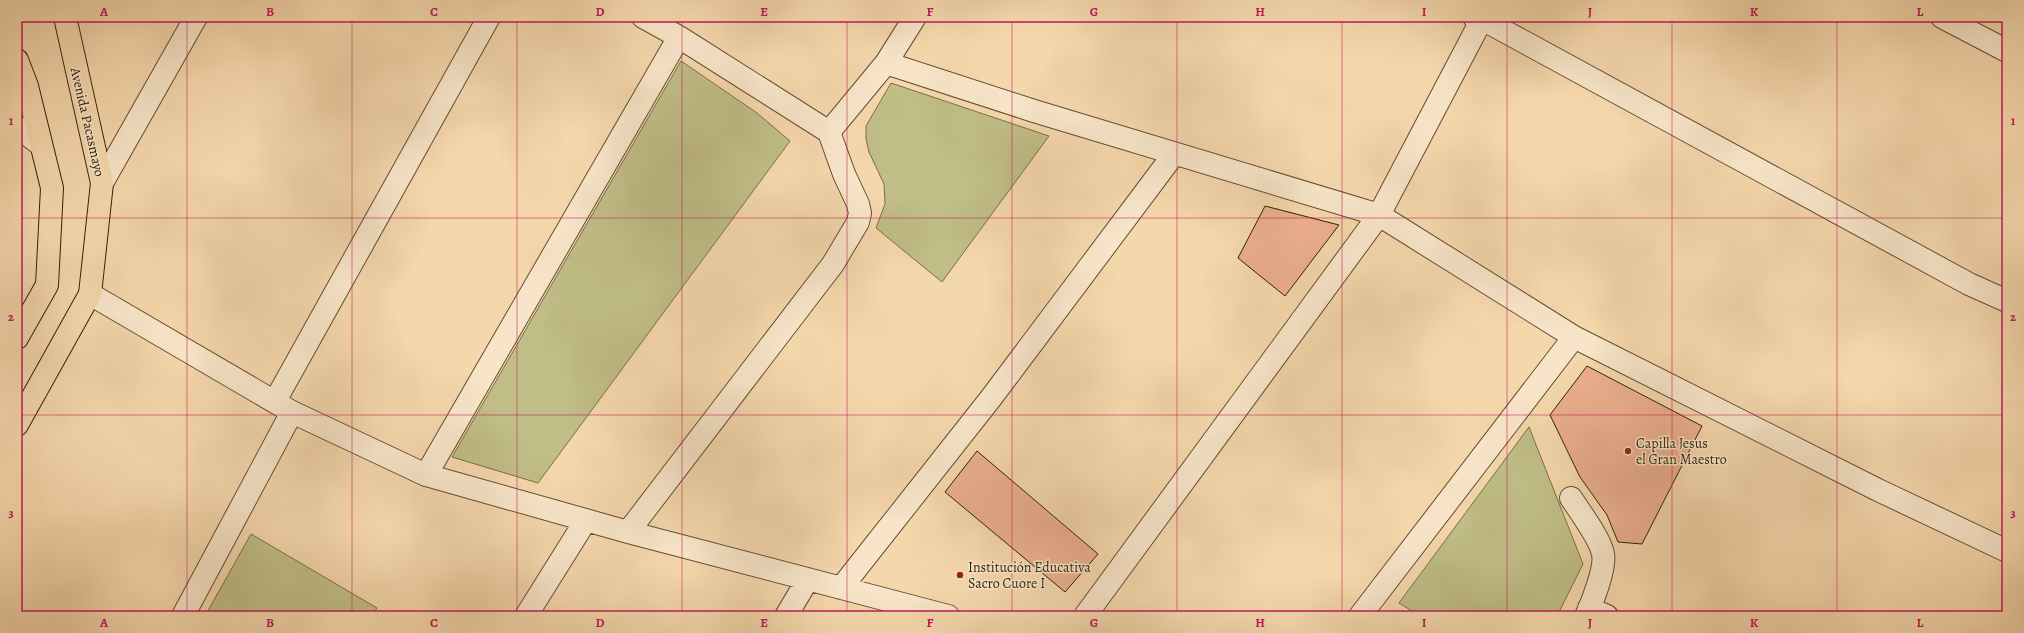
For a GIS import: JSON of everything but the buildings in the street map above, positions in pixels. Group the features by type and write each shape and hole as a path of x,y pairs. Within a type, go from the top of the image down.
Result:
{"main road":[{"name":"Avenida Pacasmayo","path":"17,425 90,294 102,183 65,17"},
{"path":"17,60 27,86 52,188 47,285 17,338"}],"street":[{"path":"102,183 196,17"},
{"path":"183,616 284,406 489,17"},
{"path":"628,532 833,264 858,222 858,204 844,174 829,132 679,37 643,17"},
{"path":"829,132 886,63 915,17"},
{"path":"1942,17 2007,51"},
{"path":"1085,616 1379,214 1480,18 1969,284 2007,301"},
{"path":"426,475 679,37"},
{"path":"886,63 1174,154 1379,214 1574,337 1871,487 2007,551"},
{"path":"17,127 41,145"},
{"path":"841,588 991,398 1174,154"},
{"path":"90,294 284,406 426,475 628,532 948,616"},
{"path":"1360,616 1574,337"},
{"path":"1571,498 1604,555 1594,613"},
{"path":"526,616 586,520"},
{"path":"786,616 808,579"}],"shaded area":[{"path":"681,61 757,113 790,141 538,483 452,457"},
{"path":"891,83 1049,136 942,282 876,228 885,204 884,184 869,152 866,139 866,126"},
{"path":"1529,427 1583,564 1557,616 1420,616 1399,603"},
{"path":"251,534 377,608 371,616 205,616"}],"place":[{"name":"Capilla Jesus el Gran Maestro","path":"1628,451"},
{"name":"Institución Educativa Sacro Cuore I","path":"960,575"}]}
